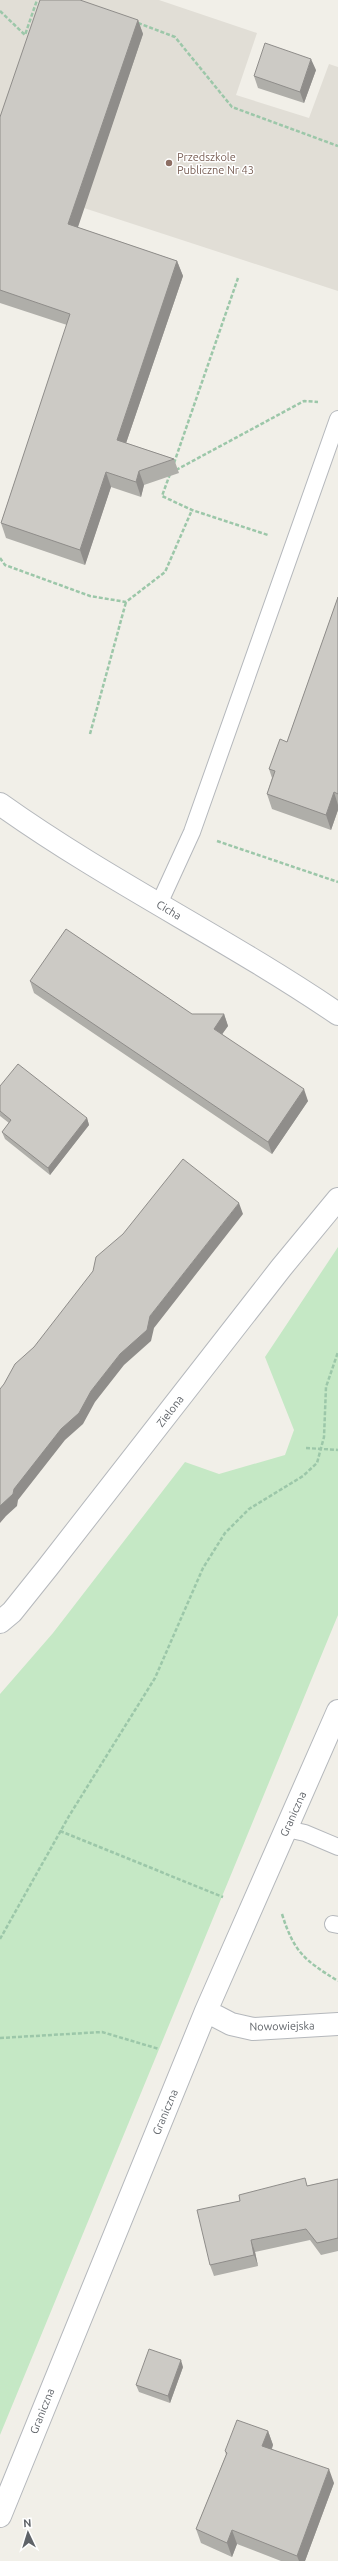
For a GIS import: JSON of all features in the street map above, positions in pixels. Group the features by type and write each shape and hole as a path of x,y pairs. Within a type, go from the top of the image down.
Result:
{"street":[{"name":"Cicha","path":"0,804 112,877 159,904 338,1014"},
{"name":"Zielona","path":"0,1622 12,1612 48,1567 281,1268 338,1199"},
{"name":"Graniczna","path":"0,2516 206,2011 338,1711"},
{"name":"Nowowiejska","path":"206,2011 231,2024 253,2029 338,2024"}],"lane":[{"path":"159,904 192,832 338,419"},
{"path":"287,1829 305,1833 338,1847"}],"path":[{"path":"0,11 25,35 37,0"},
{"path":"136,23 175,36 232,107 338,146"},
{"path":"238,278 162,496 192,510 294,544"},
{"path":"170,473 304,401 324,402"},
{"path":"90,734 126,602 165,572 192,510"},
{"path":"0,558 5,564 90,596 126,602"},
{"path":"192,832 338,882"},
{"path":"0,1939 60,1831 155,1678 203,1568 225,1533 249,1509 303,1476 317,1463 322,1449 326,1387 338,1352"},
{"path":"306,1448 338,1450"},
{"path":"60,1831 252,1908"},
{"path":"280,1907 295,1948 304,1958 338,1981"},
{"path":"0,2038 102,2032 187,2057"}],"shaded area":[{"name":"Przedszkole Publiczne Nr 43","path":"0,0 159,0 257,33 236,95 309,118 329,64 338,67 338,291 84,208 53,298 0,303"}],"green space":[{"path":"338,1247 338,1615 0,2435 0,1694 53,1633 185,1462 219,1474 285,1455 294,1430 265,1357"}],"building":[{"path":"40,0 80,0 138,20 68,224 177,261 117,440 174,459 139,471 136,482 106,472 80,550 1,523 70,314 0,290 0,117"},
{"path":"265,43 311,59 300,92 254,76"},
{"path":"338,597 338,794 334,792 326,815 267,794 275,771 269,769 280,739 287,742"},
{"path":"66,929 192,1014 224,1014 214,1029 304,1089 268,1142 30,981"},
{"path":"18,1064 87,1118 48,1168 2,1132 11,1120 0,1111 0,1086"},
{"path":"183,1159 239,1203 150,1316 147,1330 120,1354 91,1391 79,1413 61,1429 14,1489 13,1494 0,1506 0,1389 15,1364 34,1347 93,1271 96,1257 123,1234"},
{"path":"305,2178 307,2186 338,2179 338,2238 317,2243 306,2229 251,2240 254,2255 210,2265 197,2210 240,2201 239,2195"},
{"path":"149,2349 181,2360 168,2396 136,2385"},
{"path":"237,2420 268,2431 262,2446 329,2469 297,2556 232,2530 227,2543 196,2529 227,2453 225,2451"}],"place":[{"name":"Przedszkole Publiczne Nr 43","path":"169,163"}]}
